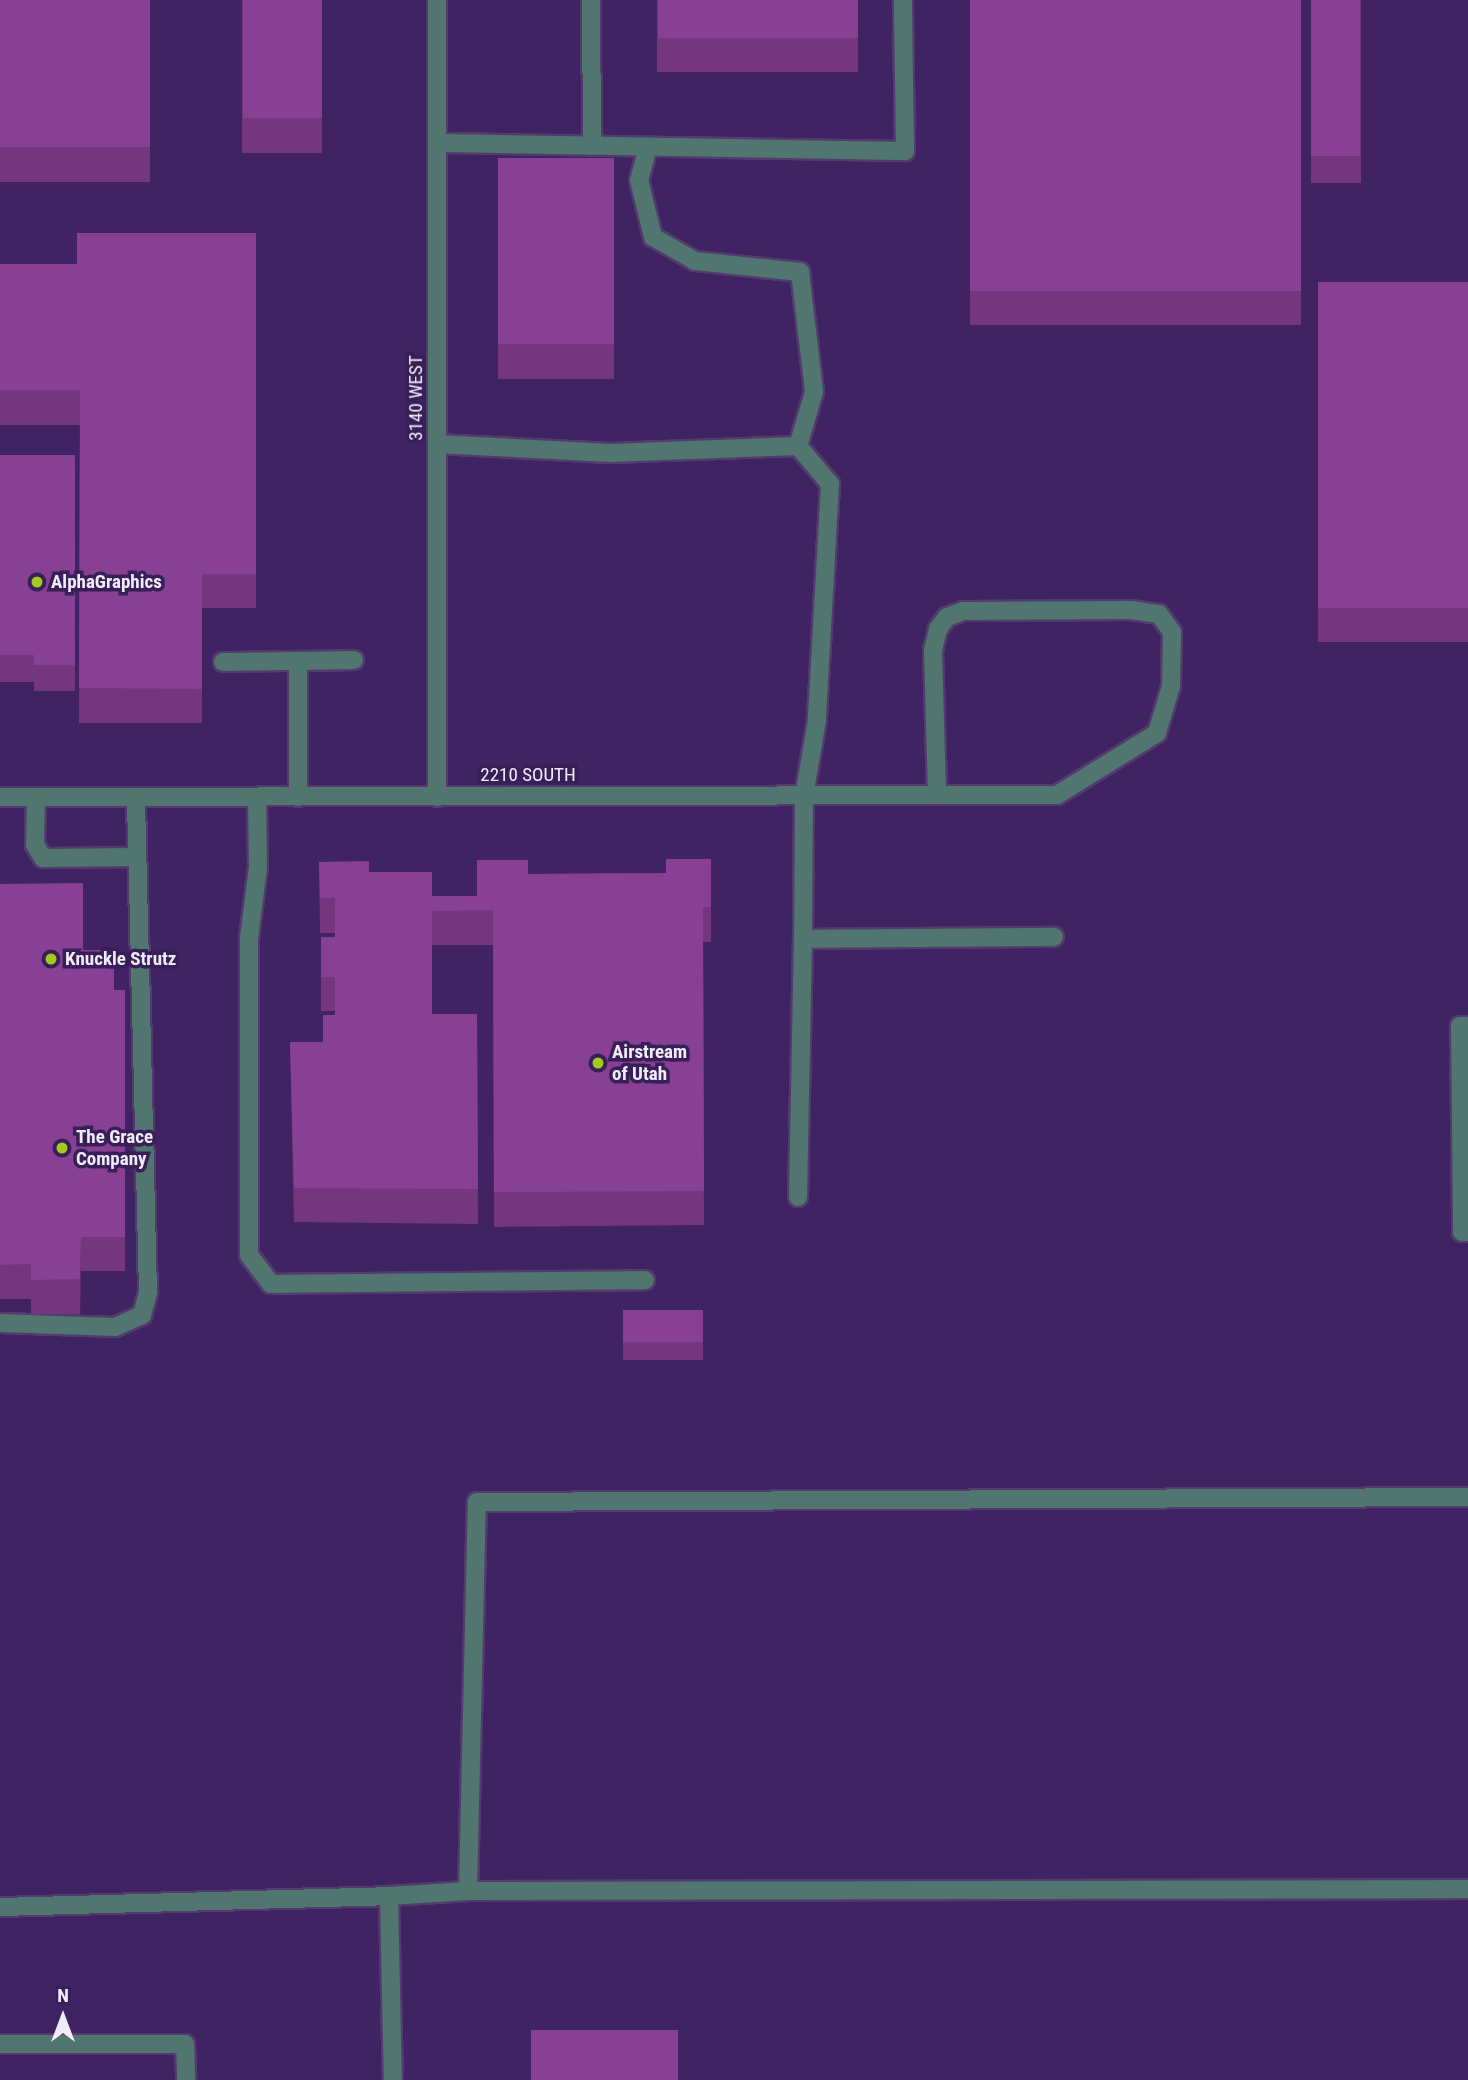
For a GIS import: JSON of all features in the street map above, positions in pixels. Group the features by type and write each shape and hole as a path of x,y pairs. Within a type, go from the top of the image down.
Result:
{"street":[{"name":"3140 WEST","path":"437,0 437,797"},
{"path":"591,0 592,146"},
{"path":"437,143 905,151 903,0"},
{"path":"648,147 639,180 653,237 695,261 800,272 814,392 798,446"},
{"path":"437,444 610,453 798,446"},
{"path":"798,446 831,484 817,720 804,796 798,1197"},
{"name":"2210 SOUTH","path":"0,797 1057,795 1157,733 1168,708 1175,646 1172,632 1159,614 1132,610 976,611 947,617 938,629 933,650 937,795"},
{"path":"223,662 354,660"},
{"path":"298,661 298,797"},
{"path":"36,797 35,845 43,858 137,857"},
{"path":"0,1324 115,1327 142,1315 148,1293 136,797"},
{"path":"257,797 258,867 249,938 249,1255 271,1284 645,1280"},
{"path":"803,939 1054,937"},
{"path":"1468,1026 1460,1026 1462,1233 1468,1233"},
{"path":"468,1891 477,1502 1468,1497"},
{"path":"0,1907 389,1896 468,1891 1468,1889"},
{"path":"389,1896 393,2080"},
{"path":"0,2044 185,2043 186,2080"}],"shaded area":[{"path":"0,0 1468,0 1468,2080 0,2080"}],"building":[{"path":"0,0 150,0 150,147 0,147"},
{"path":"243,0 322,0 322,118 243,118"},
{"path":"658,0 858,0 858,38 658,38"},
{"path":"970,0 1301,0 1301,291 970,291"},
{"path":"1311,0 1360,0 1360,156 1311,156"},
{"path":"498,158 614,158 614,344 498,344"},
{"path":"77,233 256,233 256,574 202,574 202,689 79,688 80,390 0,390 0,264 77,264"},
{"path":"1318,282 1468,282 1468,608 1318,608"},
{"name":"AlphaGraphics","path":"0,455 75,455 75,665 34,665 34,655 0,655"},
{"name":"Airstream of Utah","path":"666,859 711,859 711,907 703,907 704,1191 494,1192 493,910 432,911 432,1014 477,1014 478,1189 294,1188 290,1042 323,1042 323,1015 335,1015 335,977 321,977 321,937 335,937 335,898 320,898 319,862 369,861 369,872 432,872 432,896 477,896 477,860 528,860 528,874 666,873"},
{"name":"The Grace Company","path":"83,883 83,950 114,950 114,990 125,990 125,1237 81,1237 80,1279 31,1280 31,1264 0,1265 0,884"},
{"path":"623,1310 703,1310 703,1342 623,1342"},
{"path":"531,2030 678,2030 678,2080 531,2080"}],"place":[{"name":"AlphaGraphics","path":"37,582"},
{"name":"Knuckle Strutz","path":"51,959"},
{"name":"Airstream of Utah","path":"598,1063"},
{"name":"The Grace Company","path":"62,1148"}]}
